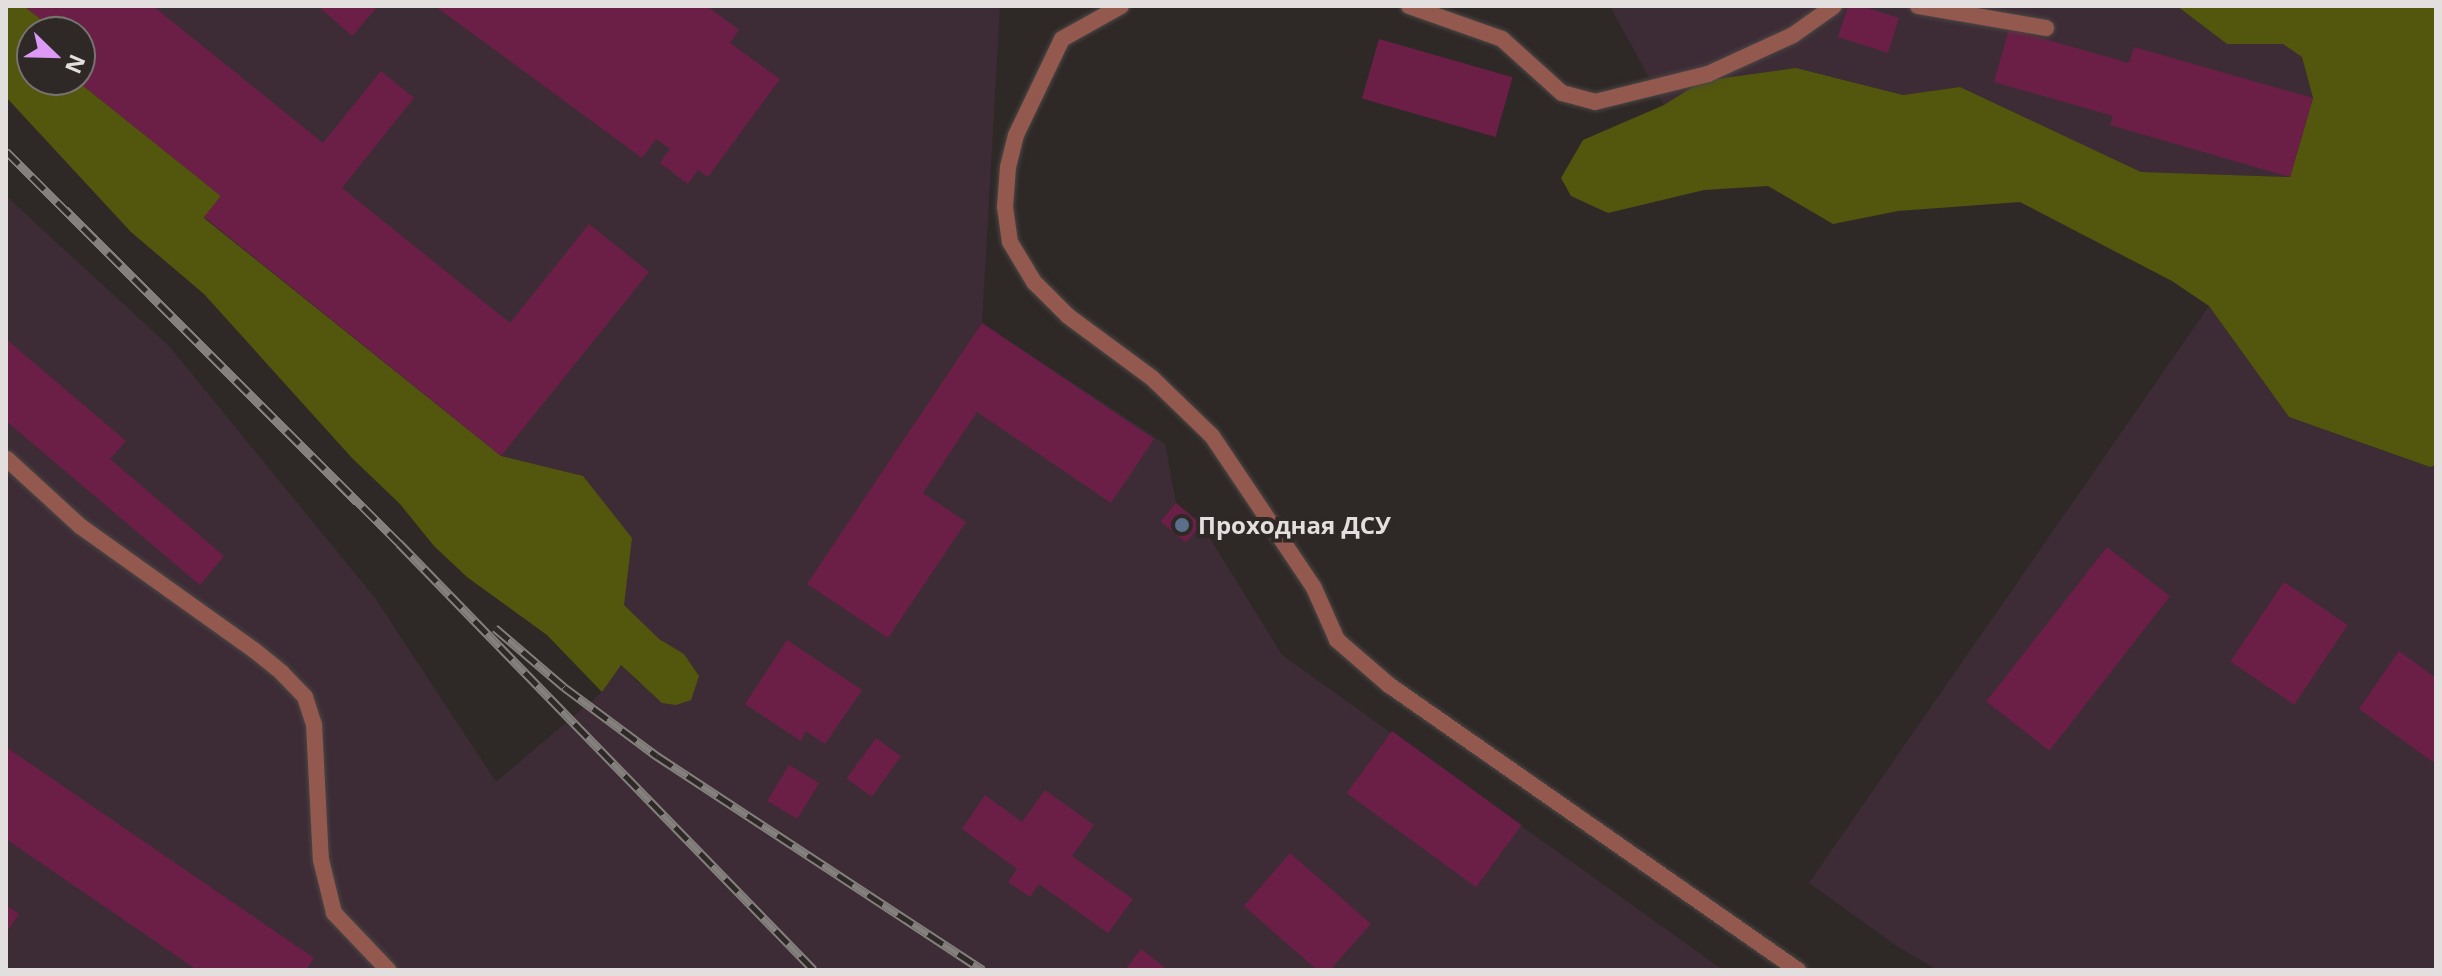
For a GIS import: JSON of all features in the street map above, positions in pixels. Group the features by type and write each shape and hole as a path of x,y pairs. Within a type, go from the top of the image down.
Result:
{"lane":[{"path":"1121,6 1062,39 1016,135 1008,167 1007,219 1010,242 1034,282 1068,316 1152,378 1212,436 1314,588 1337,640 1389,685 1798,970"},
{"path":"1409,6 1502,39 1562,93 1595,102 1708,74 1793,35 1834,6"},
{"path":"1918,6 2046,28"},
{"path":"7,459 80,526 254,650 305,697 314,724 321,860 334,913 388,970"}],"shaded area":[{"path":"6,6 24,6 37,16 16,16 16,96 96,96 221,196 204,218 501,456 583,476 632,538 624,605 659,639 684,654 699,676 691,700 676,705 662,703 621,665 602,692 547,635 467,577 434,546 400,504 352,458 204,294 131,232 6,97"},
{"path":"24,6 1000,6 982,323 1165,444 1176,503 1201,524 1282,655 1723,970 6,970 6,196 169,346 375,598 496,782 602,692 621,665 639,683 699,676 684,654 659,640 623,605 632,538 501,456 204,217 220,197 96,96 96,16 37,16"},
{"path":"1610,6 2177,6 2227,44 2283,44 2302,57 2313,98 2290,177 2141,172 1960,87 1903,95 1796,68 1702,81 1664,105"},
{"path":"2177,6 2436,6 2436,465 2430,467 2289,417 2209,306 2172,281 2020,202 1898,211 1833,224 1768,186 1704,190 1608,213 1571,196 1561,178 1583,140 1664,105 1702,81 1796,68 1903,95 1960,87 2141,172 2290,177 2313,98 2302,57 2283,44 2227,44"},
{"path":"2209,306 2289,417 2429,467 2436,465 2436,970 1938,970 1898,947 1809,883"}],"building":[{"path":"24,6 153,6 323,143 381,71 414,98 342,188 510,323 589,224 649,272 501,456 204,217 221,196 96,96 96,16 37,16"},
{"path":"318,6 378,6 352,36"},
{"path":"435,6 707,6 739,30 730,43 780,79 708,177 698,170 688,184 660,163 670,149 656,139 642,158"},
{"path":"1848,6 1861,6 1899,18 1888,53 1838,37"},
{"path":"2009,29 2129,63 2134,47 2313,98 2290,177 2110,125 2113,116 1994,82"},
{"path":"1379,39 1513,77 1496,137 1362,99"},
{"path":"982,323 1154,439 1111,503 977,412 923,493 966,522 888,638 807,584"},
{"path":"6,339 126,441 110,459 224,556 200,585 6,421"},
{"path":"1176,503 1201,524 1186,543 1161,521"},
{"path":"2107,547 2170,596 2049,751 1986,701"},
{"path":"2284,582 2348,625 2294,705 2230,662"},
{"path":"787,640 862,690 825,744 806,731 801,741 745,704"},
{"path":"2399,651 2436,678 2436,764 2359,709"},
{"path":"1392,731 1521,825 1476,887 1347,793"},
{"path":"876,738 901,756 872,797 847,778"},
{"path":"6,747 314,958 306,970 197,970 6,839"},
{"path":"789,765 819,783 797,819 767,801"},
{"path":"1045,790 1094,825 1072,856 1133,899 1108,933 1039,884 1030,897 1008,882 1017,869 962,829 985,795 1022,822"},
{"path":"1290,853 1371,924 1330,970 1317,970 1244,906"},
{"path":"6,905 19,914 6,933"},
{"path":"1141,949 1168,970 1125,970"}],"railway":[{"path":"6,151 399,543 814,970"},
{"path":"495,628 564,687 657,756 983,970"}],"place":[{"name":"Проходная ДСУ","path":"1182,525"}]}
